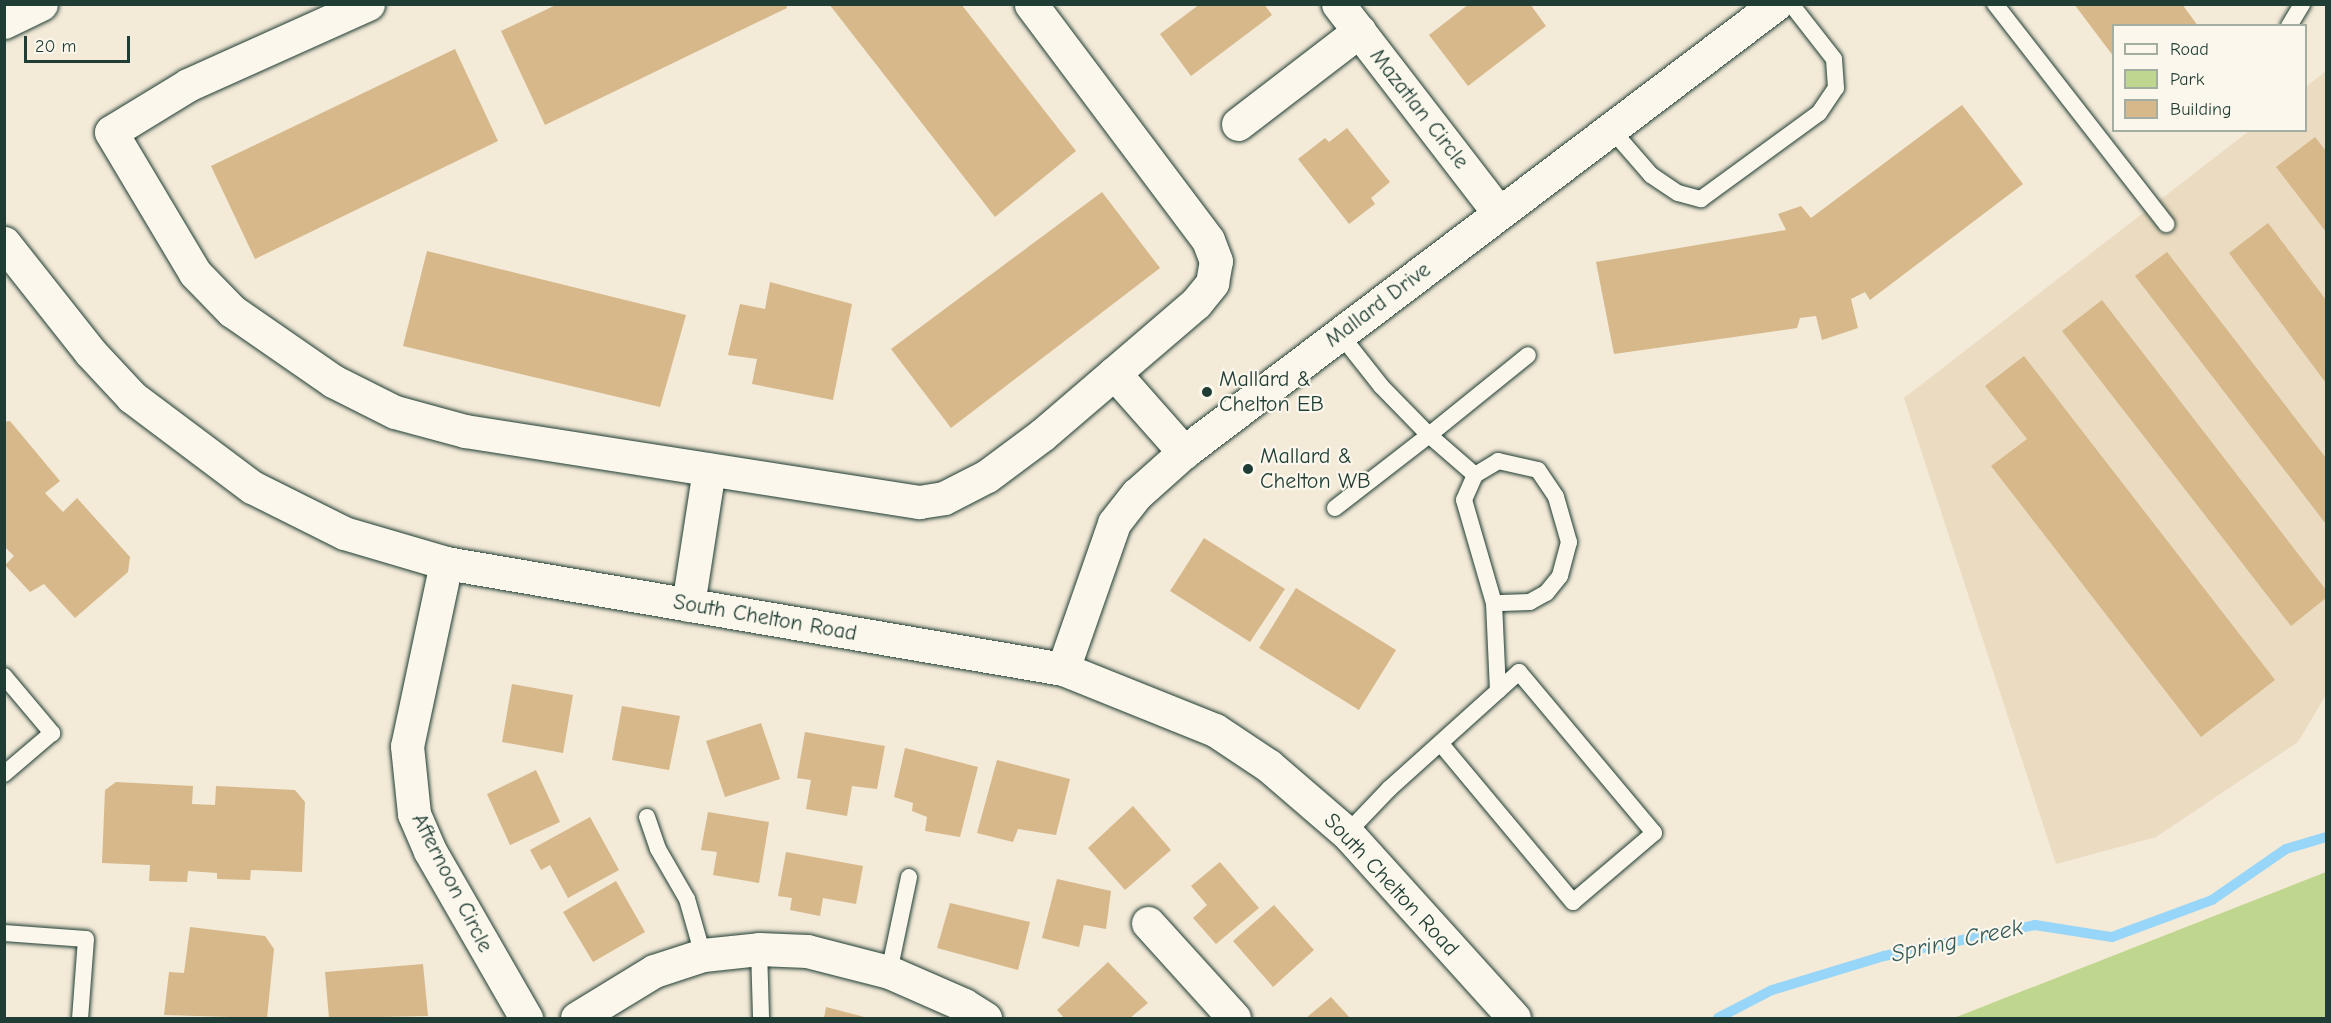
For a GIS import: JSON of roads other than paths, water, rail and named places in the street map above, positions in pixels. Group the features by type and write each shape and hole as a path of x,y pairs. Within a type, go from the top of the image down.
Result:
{"street":[{"path":"4,22 41,4"},
{"path":"368,4 188,85 111,132 195,273 232,311 333,381 395,412 465,431 919,502 944,498 987,476 1042,435 1196,303 1212,283 1216,261 1208,240 1031,4"},
{"name":"Mallard Drive","path":"1063,669 1114,524 1137,494 1184,452 1776,4"},
{"path":"1238,124 1351,14"},
{"name":"Mazatlan Circle","path":"1351,14 1499,213"},
{"name":"South Chelton Road","path":"4,243 90,352 132,397 190,444 290,508 345,532 446,563 1063,669 1215,730 1269,766 1347,833 1514,1018"},
{"path":"1114,373 1184,452"},
{"path":"688,605 709,470"},
{"name":"Afternoon Circle","path":"446,563 407,746 414,814 446,880 526,1018"},
{"path":"1148,923 1234,1018"},
{"path":"577,1018 654,972 703,955 759,950 807,951 889,972 964,1005 985,1018"}],"lane":[{"path":"1611,129 1651,175 1678,193 1701,199 1819,113 1836,88 1834,59 1791,4"},
{"path":"1995,4 2166,224"},
{"path":"2290,24 2302,4"},
{"path":"1340,334 1381,386 1429,435 1475,475"},
{"path":"1335,508 1528,356"},
{"path":"1494,603 1530,602 1546,593 1560,576 1569,542 1556,497 1538,470 1498,461 1475,475 1464,500 1494,603 1498,691"},
{"path":"1347,833 1389,789 1519,672 1654,833 1573,902 1441,744"},
{"path":"4,676 52,734 4,774"},
{"path":"647,817 658,849 687,899 703,955"},
{"path":"889,972 909,877"},
{"path":"4,933 86,939 80,1018"},
{"path":"759,950 761,1018"}],"waterway":[{"name":"Spring Creek","path":"1718,1018 1772,990 1884,956 2035,925 2112,937 2212,900 2286,849 2326,837"}],"place":[{"name":"Mallard & Chelton EB","path":"1207,392"},
{"name":"Mallard & Chelton WB","path":"1248,469"}]}
